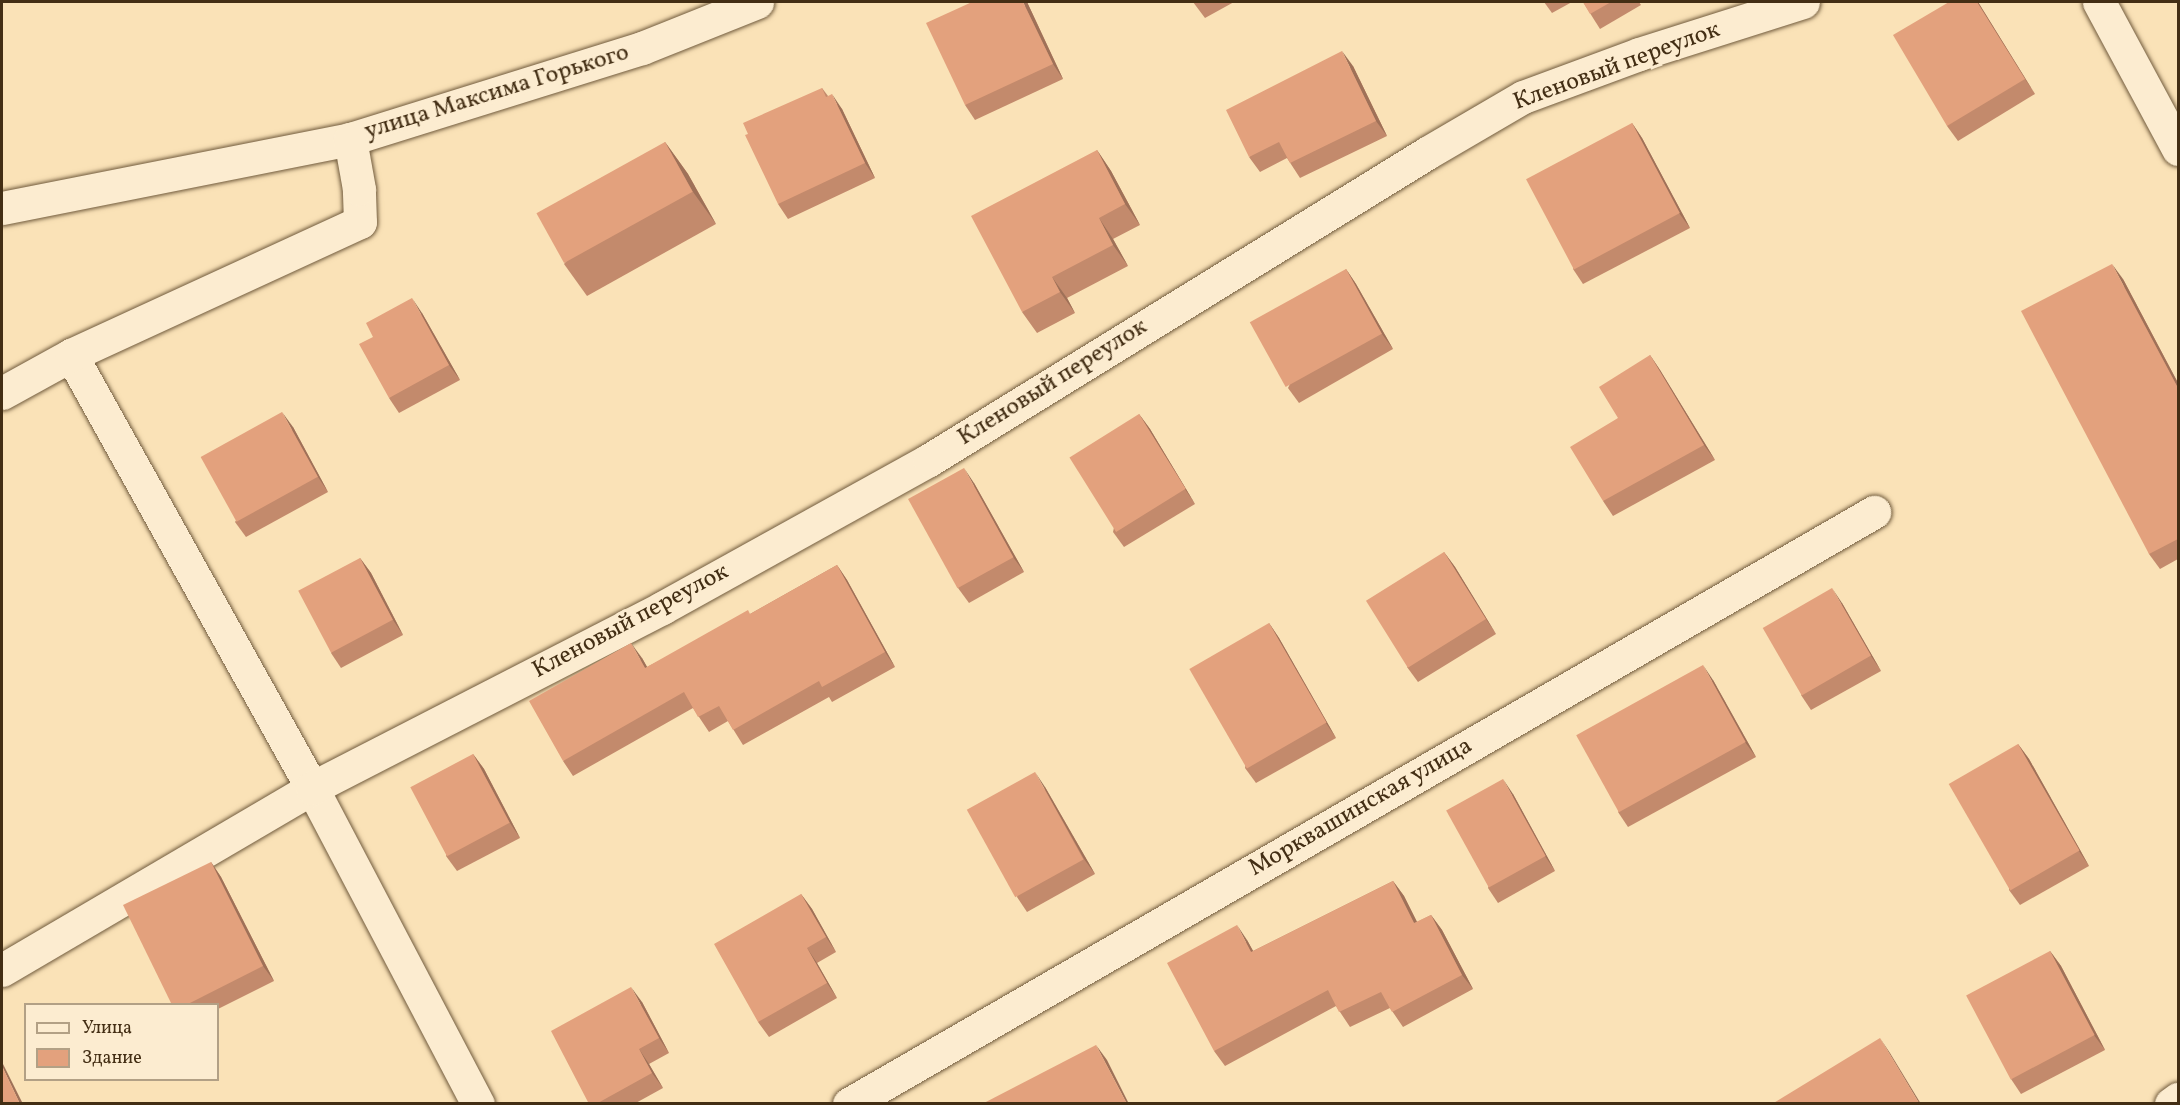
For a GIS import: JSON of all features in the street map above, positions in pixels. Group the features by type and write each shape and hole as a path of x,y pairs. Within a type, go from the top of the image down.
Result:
{"street":[{"name":"улица Максима Горького","path":"2,393 71,355 360,222 359,189 350,139 642,48 757,2"},
{"name":"Кленовый переулок","path":"2,970 312,788 662,608 929,460 1416,159 1523,97 1639,54 1803,2"},
{"path":"2099,2 2178,149"},
{"path":"2,208 350,139"},
{"path":"71,355 312,788 478,1104"},
{"name":"Морквашинская улица","path":"849,1104 1874,512"},
{"path":"2171,1104 2178,1099"}],"building":[{"path":"972,2 1023,2 1053,64 965,105 926,23"},
{"path":"1583,2 1611,2 1590,14"},
{"path":"1949,2 1977,2 2025,79 1947,126 1893,35"},
{"path":"1342,51 1376,121 1290,163 1279,142 1249,157 1226,110"},
{"path":"822,88 826,97 832,94 865,163 778,204 745,135 748,134 743,123"},
{"path":"1632,123 1680,213 1574,269 1526,179"},
{"path":"665,142 693,192 564,263 536,213"},
{"path":"1097,150 1125,204 1099,218 1113,245 1052,277 1060,292 1022,312 971,216"},
{"path":"2112,264 2178,388 2178,539 2149,554 2021,311"},
{"path":"1346,269 1382,334 1286,387 1250,322"},
{"path":"412,298 449,365 389,398 359,344 373,337 366,323"},
{"path":"1650,355 1704,445 1603,501 1570,447 1618,418 1599,387"},
{"path":"282,412 318,477 237,522 201,457"},
{"path":"1139,414 1186,489 1116,532 1069,457"},
{"path":"964,468 1013,557 957,588 908,499"},
{"path":"1444,552 1486,619 1408,668 1366,601"},
{"path":"360,558 393,620 331,653 298,591"},
{"path":"837,565 885,652 822,687 819,681 733,730 719,706 698,717 684,692 563,761 529,701 631,643 645,668 748,610 750,614"},
{"path":"1832,588 1871,656 1802,696 1763,628"},
{"path":"1269,623 1326,723 1247,769 1189,669"},
{"path":"1703,665 1746,742 1619,812 1576,735"},
{"path":"2018,744 2080,851 2010,891 1949,784"},
{"path":"473,754 510,823 447,856 410,787"},
{"path":"1035,772 1083,859 1015,897 967,810"},
{"path":"1503,779 1546,856 1489,887 1446,811"},
{"path":"211,862 263,966 190,1003 171,1003 123,905"},
{"path":"1393,881 1414,923 1431,915 1462,975 1392,1012 1381,992 1339,1012 1328,990 1214,1051 1167,963 1237,925 1251,952"},
{"path":"801,894 826,937 807,948 827,983 758,1022 714,944"},
{"path":"2050,951 2095,1035 2011,1079 1966,996"},
{"path":"631,987 659,1038 639,1049 652,1073 596,1104 589,1104 551,1031"},
{"path":"1880,1038 1919,1103 1772,1104"},
{"path":"1096,1045 1127,1104 982,1104"},
{"path":"2,1066 20,1104 2,1104"}]}
